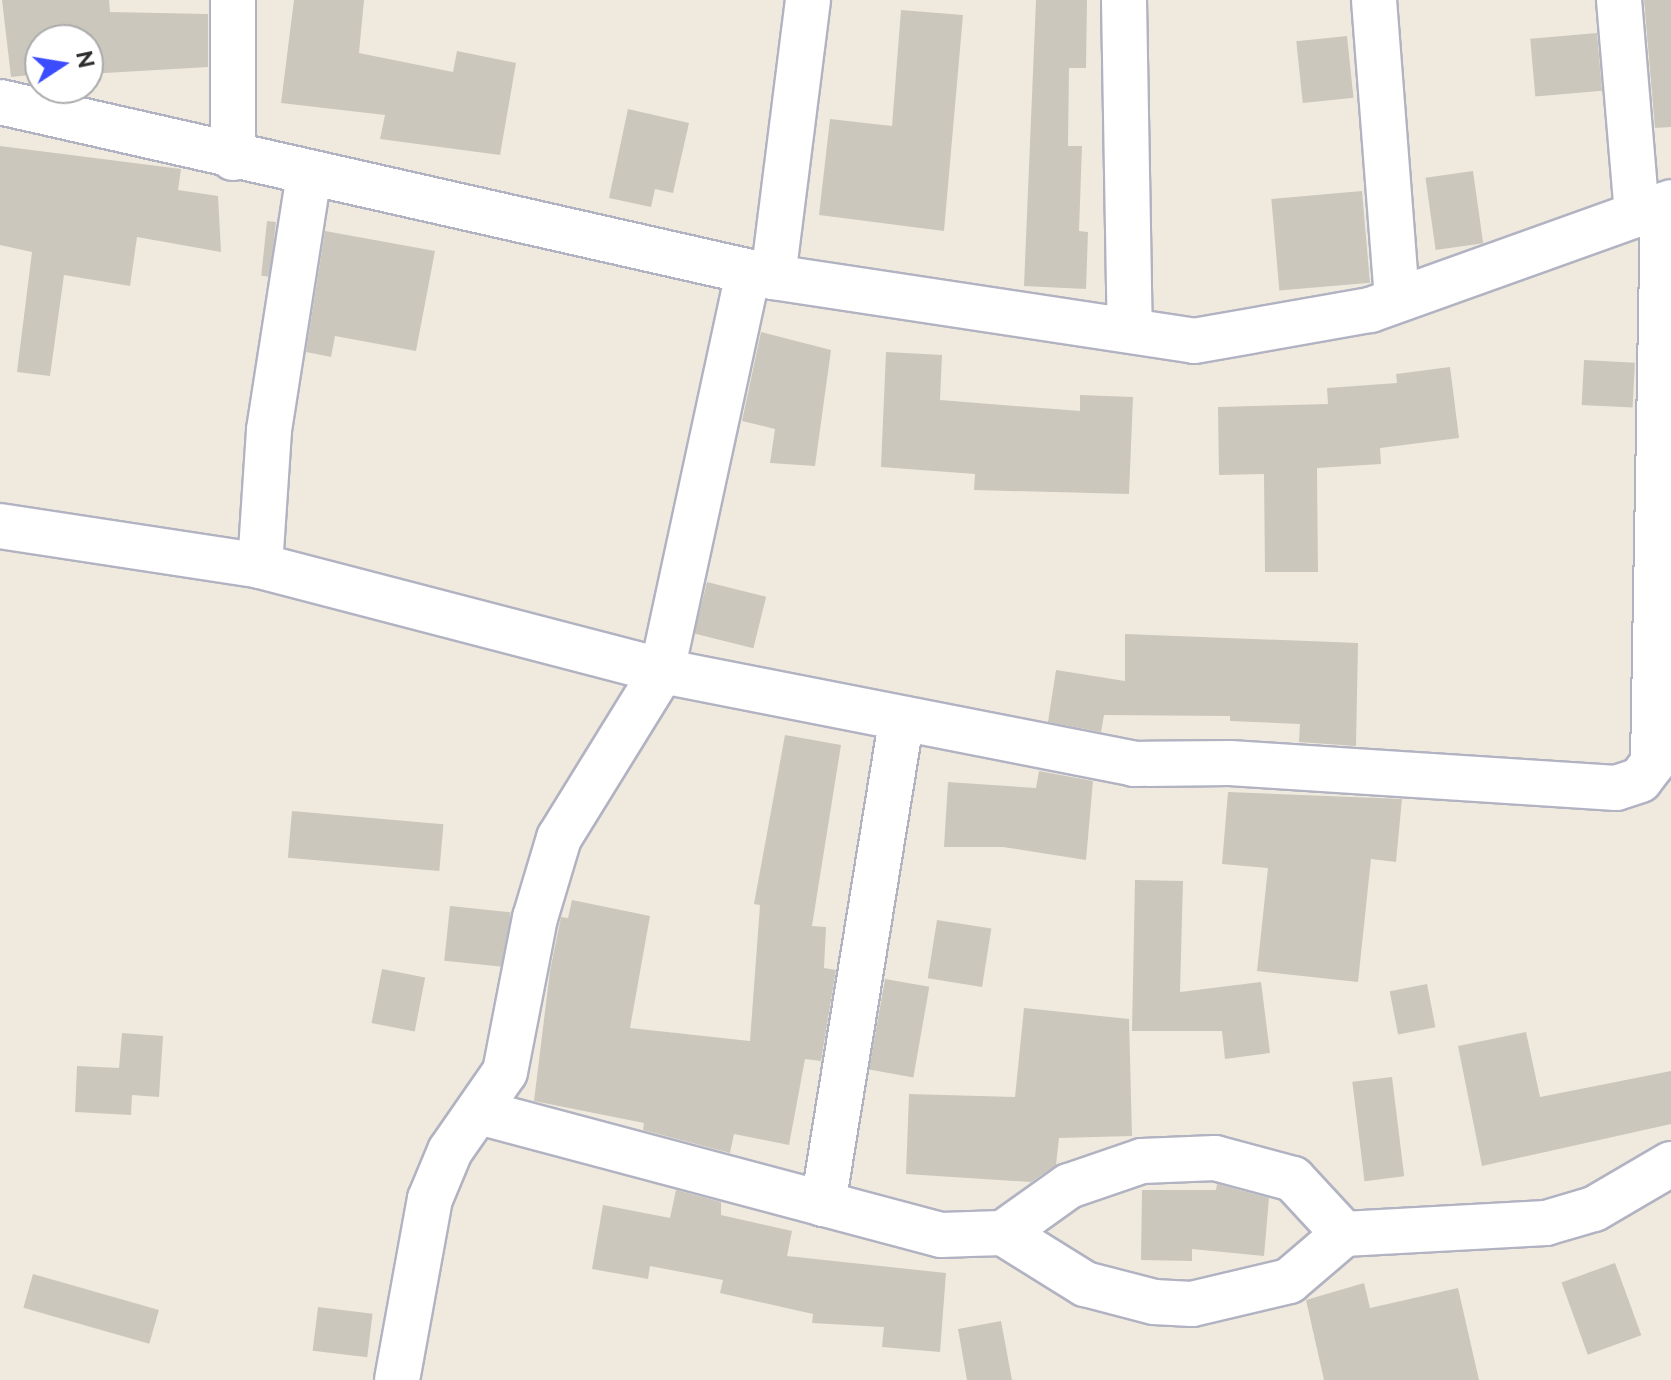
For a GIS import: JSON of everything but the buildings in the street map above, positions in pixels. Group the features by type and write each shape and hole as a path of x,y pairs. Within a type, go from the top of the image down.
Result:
{"street":[{"path":"233,0 233,158"},
{"path":"397,1380 430,1199 450,1151 505,1072 535,918 559,838 662,671 760,274 808,0"},
{"path":"1124,0 1130,330"},
{"path":"1374,0 1397,296"},
{"path":"0,526 260,566 662,671 1134,764 1230,763 1599,790 1640,780 1653,763 1657,207 1619,0"},
{"path":"0,102 233,158 760,274 1194,341 1370,310 1397,296 1657,207"},
{"path":"260,566 269,430 309,174"},
{"path":"823,1204 902,718"},
{"path":"479,1112 941,1235 1003,1233 1069,1186 1142,1161 1215,1158 1293,1179 1344,1234"},
{"path":"1003,1233 1085,1284 1154,1302 1192,1304 1289,1281 1344,1234 1546,1223 1594,1209 1671,1164"}]}
